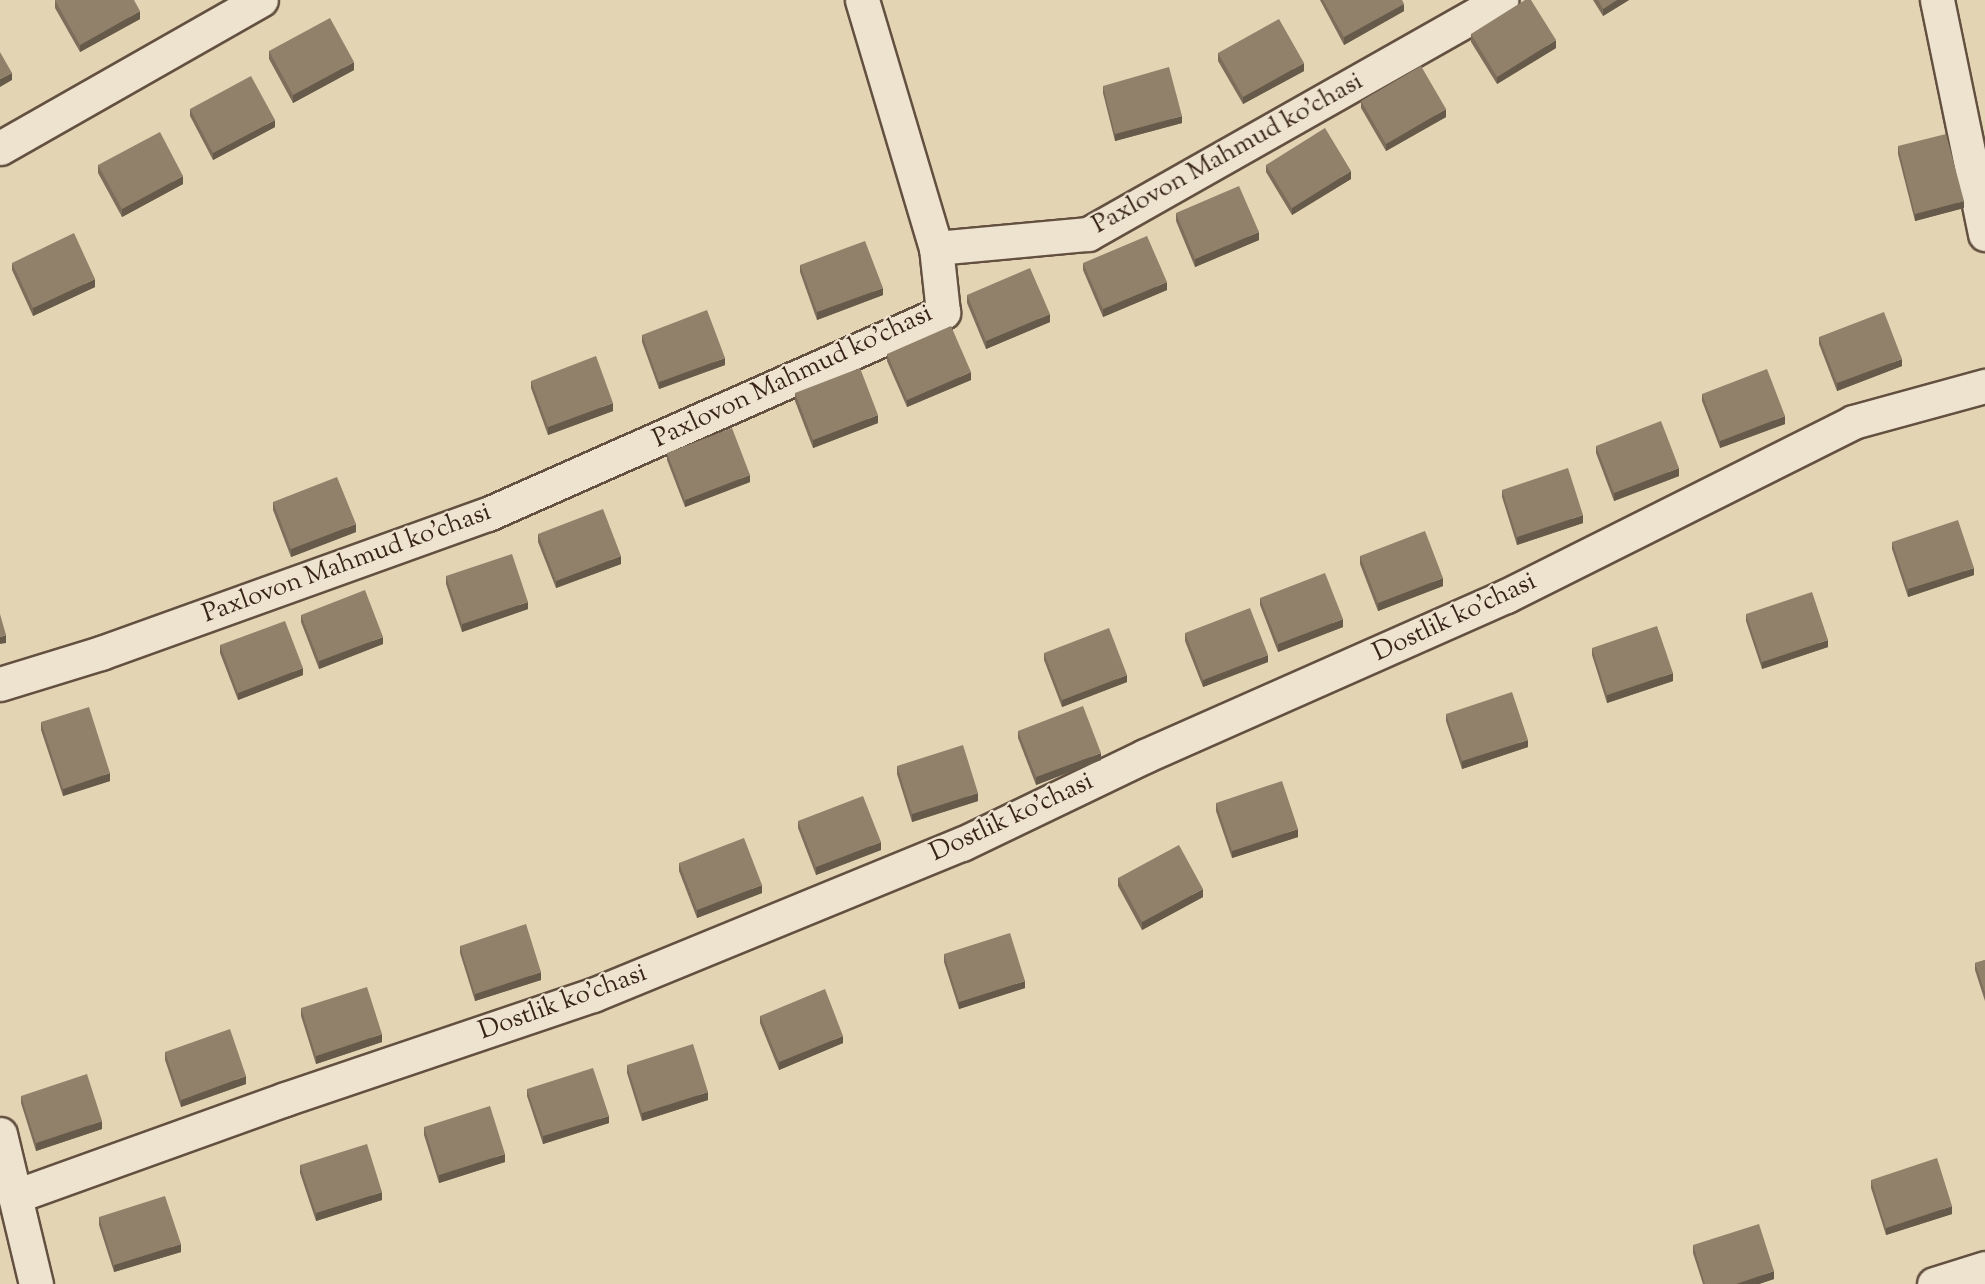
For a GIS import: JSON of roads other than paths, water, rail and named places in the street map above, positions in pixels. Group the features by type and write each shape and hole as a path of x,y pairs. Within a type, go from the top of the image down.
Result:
{"street":[{"path":"0,148 261,0"},
{"path":"862,0 936,248"},
{"name":"Paxlovon Mahmud ko'chasi","path":"0,684 101,653 488,514 943,312 936,248 1088,234 1501,0"},
{"path":"1937,0 1985,234"},
{"name":"Dostlik ko'chasi","path":"16,1196 285,1099 593,995 951,848 1145,756 1506,596 1853,422 1985,386"},
{"path":"0,1134 36,1284"},
{"path":"1934,1284 1985,1268"}]}
